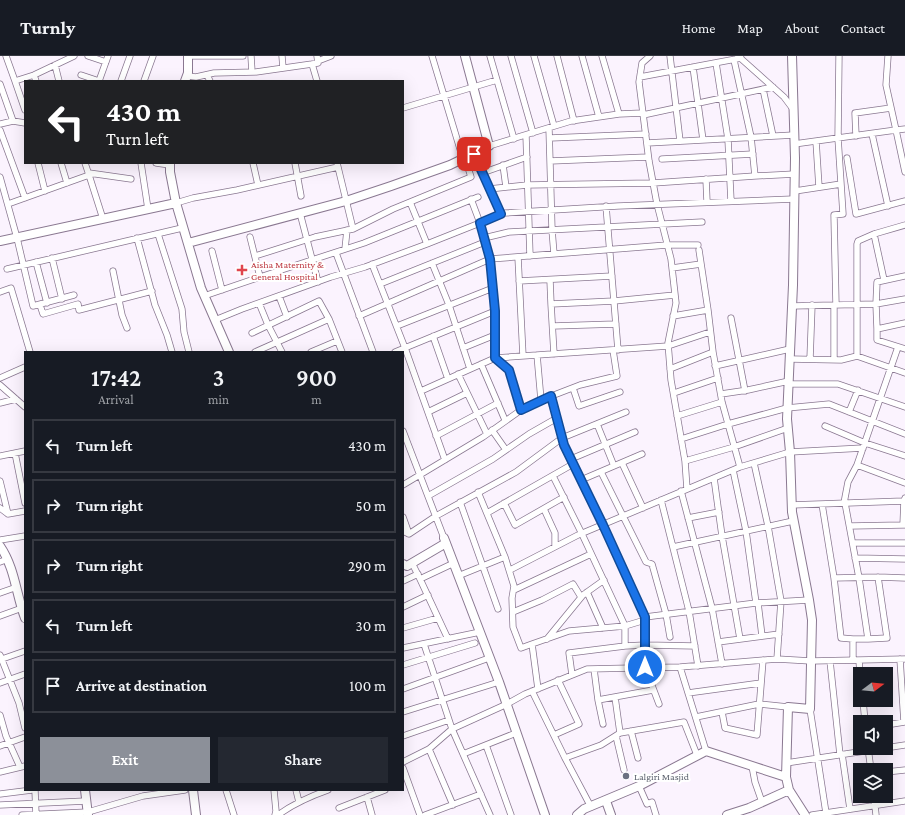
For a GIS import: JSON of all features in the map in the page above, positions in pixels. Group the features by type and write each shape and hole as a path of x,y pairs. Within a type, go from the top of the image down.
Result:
{"street":[{"path":"6,56 24,107"},
{"path":"15,81 34,75 55,65 65,58 74,56"},
{"path":"88,56 107,59 99,80"},
{"path":"121,80 130,56"},
{"path":"144,80 153,56"},
{"path":"243,56 188,56 188,73 186,78 214,73 252,72 312,64 318,63 317,58 331,56"},
{"path":"251,56 252,72"},
{"path":"282,56 283,68"},
{"path":"255,256 306,240 350,229 471,177 432,56"},
{"path":"465,56 489,146"},
{"path":"490,56 514,139"},
{"path":"510,56 533,133"},
{"path":"534,56 552,127 550,138 550,161 554,254"},
{"path":"556,56 574,121"},
{"path":"582,56 599,117"},
{"path":"602,56 619,114"},
{"path":"650,56 642,63 639,82 648,157 672,268 676,303 668,346 670,369 685,461 684,490 688,518 712,608 722,664"},
{"path":"670,56 680,141"},
{"path":"792,56 795,195 787,408 793,521 812,620 810,709 826,813"},
{"path":"834,360 834,215 843,214 838,138 839,56"},
{"path":"888,56 886,85 905,172"},
{"path":"640,77 738,58"},
{"path":"738,58 784,97 793,109"},
{"path":"738,58 742,94 751,137 755,176"},
{"path":"716,63 728,139 731,201"},
{"path":"312,64 315,80"},
{"path":"55,65 59,80"},
{"path":"693,67 703,140"},
{"path":"34,75 36,80"},
{"path":"81,75 96,80"},
{"path":"207,75 210,80"},
{"path":"404,108 497,80"},
{"path":"0,84 13,121"},
{"path":"188,243 346,201 450,165 489,146 574,121 619,114 643,114 773,87"},
{"path":"763,89 773,136"},
{"path":"856,136 855,113 891,108"},
{"path":"0,124 13,121 24,123"},
{"path":"794,144 905,129"},
{"path":"0,130 25,198"},
{"path":"550,138 646,134"},
{"path":"872,134 888,206"},
{"path":"526,135 530,256"},
{"path":"647,143 794,135"},
{"path":"816,141 819,187"},
{"path":"474,154 501,214"},
{"path":"662,159 753,154"},
{"path":"482,173 527,157"},
{"path":"550,161 648,157"},
{"path":"847,158 856,214 905,201"},
{"path":"38,164 45,191"},
{"path":"61,164 67,183"},
{"path":"86,164 103,219"},
{"path":"141,164 148,209"},
{"path":"170,164 170,172 182,228 204,296 229,351"},
{"path":"253,164 258,185"},
{"path":"295,164 301,196"},
{"path":"0,241 258,185 338,165 346,201 350,229 345,249"},
{"path":"503,165 506,187"},
{"path":"8,204 89,174 131,179"},
{"path":"489,189 527,185 653,183 795,174"},
{"path":"0,177 2,192 8,204 24,264 33,306 74,295"},
{"path":"706,179 707,202"},
{"path":"215,320 427,244 505,213 606,206 731,201 795,195 819,187 841,184"},
{"path":"204,296 345,249 478,197"},
{"path":"471,200 480,223 490,259 495,311 495,358 509,370 521,410"},
{"path":"410,202 427,244"},
{"path":"404,484 487,434 521,410 541,400 573,388 617,376 616,324 606,206"},
{"path":"300,213 318,282"},
{"path":"380,284 485,240 509,232 702,222"},
{"path":"857,356 857,242 874,234 905,225"},
{"path":"7,269 182,228"},
{"path":"158,234 182,309 184,332 189,351"},
{"path":"874,234 884,280"},
{"path":"250,237 260,277"},
{"path":"137,238 152,291 172,351"},
{"path":"359,316 490,259 667,245 698,247 713,352 722,402 740,467"},
{"path":"212,251 222,290"},
{"path":"336,252 373,351"},
{"path":"518,257 523,356"},
{"path":"52,258 62,299"},
{"path":"36,262 47,303"},
{"path":"432,263 449,305 470,369"},
{"path":"372,264 406,348 445,460"},
{"path":"672,268 701,264"},
{"path":"113,271 118,300 127,328"},
{"path":"519,281 612,276"},
{"path":"905,276 878,282 876,304 877,340 905,349"},
{"path":"550,280 554,354"},
{"path":"0,292 11,288 30,351"},
{"path":"397,326 493,288"},
{"path":"40,304 43,314 78,304 79,310 152,291"},
{"path":"551,304 614,301 675,295"},
{"path":"279,296 287,317"},
{"path":"792,306 876,304 905,299"},
{"path":"252,333 320,301 342,351"},
{"path":"259,303 282,351"},
{"path":"810,359 812,305"},
{"path":"673,316 708,310"},
{"path":"398,351 495,311"},
{"path":"731,318 745,391"},
{"path":"257,351 329,319"},
{"path":"877,329 905,323"},
{"path":"553,326 616,324"},
{"path":"421,391 495,358 668,346 710,332"},
{"path":"463,348 495,335"},
{"path":"433,336 448,379"},
{"path":"313,351 337,341"},
{"path":"868,639 859,578 845,503 848,482 857,465 898,347"},
{"path":"716,366 790,349"},
{"path":"670,369 713,352"},
{"path":"537,355 541,400"},
{"path":"790,359 834,360 857,356 905,373"},
{"path":"481,364 506,420"},
{"path":"0,378 24,367"},
{"path":"458,374 487,434"},
{"path":"674,393 718,378"},
{"path":"721,394 789,383 833,383 844,385 905,408"},
{"path":"0,385 24,406"},
{"path":"573,388 579,406 620,392"},
{"path":"849,412 858,390"},
{"path":"428,412 467,393"},
{"path":"551,396 562,438 645,619 645,667 659,704"},
{"path":"0,402 16,399"},
{"path":"677,416 722,402"},
{"path":"436,436 498,403"},
{"path":"681,439 728,424 787,408 829,404 905,434"},
{"path":"409,534 460,502 516,472 562,438 626,412"},
{"path":"428,496 492,460 529,434 557,418"},
{"path":"597,424 614,466"},
{"path":"825,426 864,445 905,456"},
{"path":"685,461 788,428"},
{"path":"492,430 506,450"},
{"path":"487,513 552,476 572,461 605,444 634,432"},
{"path":"404,434 499,682 544,815"},
{"path":"510,570 555,546 582,534 684,490 754,462 790,452 864,445"},
{"path":"0,456 24,450"},
{"path":"15,453 22,474 24,493"},
{"path":"581,480 642,454"},
{"path":"754,462 768,526 781,601 777,659"},
{"path":"622,463 642,508"},
{"path":"857,465 905,483"},
{"path":"733,470 746,531 762,636"},
{"path":"601,472 646,562 652,564 666,614 670,637"},
{"path":"552,476 592,554 625,626 625,646"},
{"path":"714,478 718,512 740,639"},
{"path":"0,481 8,514"},
{"path":"478,492 510,570 514,590 512,598 513,627 520,648 568,631 625,626 666,614 757,603 809,600"},
{"path":"504,503 516,525 564,498"},
{"path":"662,500 689,611 698,666"},
{"path":"792,505 904,500 904,525 850,526"},
{"path":"460,502 498,609"},
{"path":"822,504 834,578 841,638 887,638 878,577"},
{"path":"0,508 8,514 24,511"},
{"path":"544,508 555,533 555,546"},
{"path":"688,518 718,512"},
{"path":"404,520 409,534"},
{"path":"673,547 793,521"},
{"path":"404,532 409,534"},
{"path":"0,540 24,536"},
{"path":"404,564 407,566 445,541"},
{"path":"853,543 905,543"},
{"path":"0,546 4,560 13,572 24,615"},
{"path":"514,590 592,554"},
{"path":"458,576 505,558"},
{"path":"855,558 905,559"},
{"path":"412,563 448,639"},
{"path":"404,581 419,577 454,563"},
{"path":"834,578 905,578"},
{"path":"547,639 581,597 604,580"},
{"path":"513,612 542,600 573,584 581,597"},
{"path":"0,593 17,587"},
{"path":"587,592 603,628"},
{"path":"404,607 428,595"},
{"path":"0,616 22,608"},
{"path":"404,628 438,618"},
{"path":"404,648 480,632"},
{"path":"718,642 779,634"},
{"path":"853,639 858,667"},
{"path":"404,665 428,656 475,643"},
{"path":"424,644 452,729 490,815"},
{"path":"532,644 535,690 565,758 591,807"},
{"path":"572,675 569,652 645,645 695,646"},
{"path":"23,709 9,679 1,657 24,651"},
{"path":"404,689 489,658"},
{"path":"404,762 429,749 452,729 535,690 587,669 645,667 680,668 777,659 830,661 902,659 905,722 893,724"},
{"path":"722,712 725,728 757,735 763,660"},
{"path":"830,661 841,755 850,809"},
{"path":"680,668 706,751"},
{"path":"594,669 603,724"},
{"path":"0,682 24,674"},
{"path":"554,735 579,724 558,680"},
{"path":"404,712 499,682"},
{"path":"688,693 761,683"},
{"path":"598,700 653,690"},
{"path":"615,697 618,734 624,770"},
{"path":"696,717 759,704 810,709"},
{"path":"788,707 786,777 789,790 805,815"},
{"path":"0,715 1,723 9,743 22,767 0,772"},
{"path":"404,736 449,720"},
{"path":"565,758 601,745 618,734 684,722 698,755"},
{"path":"631,731 638,758"},
{"path":"463,754 516,733"},
{"path":"0,746 24,737"},
{"path":"486,745 511,815"},
{"path":"893,746 905,745"},
{"path":"429,749 453,806"},
{"path":"577,815 584,809 606,801 638,786 706,751 786,777"},
{"path":"786,763 853,752"},
{"path":"752,766 755,782 762,802"},
{"path":"893,771 905,770"},
{"path":"405,782 420,815"},
{"path":"638,786 648,804 652,802 656,815"},
{"path":"727,815 749,808 789,790"},
{"path":"0,794 24,791"},
{"path":"35,791 36,814"},
{"path":"85,791 88,813"},
{"path":"22,815 88,813 143,796 177,791"},
{"path":"193,791 196,815"},
{"path":"226,791 234,815"},
{"path":"274,791 275,815"},
{"path":"296,791 299,802"},
{"path":"278,815 299,802 324,791"},
{"path":"339,808 382,791"},
{"path":"429,814 481,794"},
{"path":"367,797 372,815"},
{"path":"0,805 86,801"},
{"path":"606,801 611,815"},
{"path":"812,815 905,801"},
{"path":"875,805 876,815"}],"place":[{"name":"Aisha Maternity & General Hospital","path":"242,270"},
{"name":"Lalgiri Masjid","path":"626,776"}],"route":[{"path":"474,154 501,214 480,223 490,259 495,311 495,358 509,370 521,410 551,396 564,445 645,617 645,667"}]}
